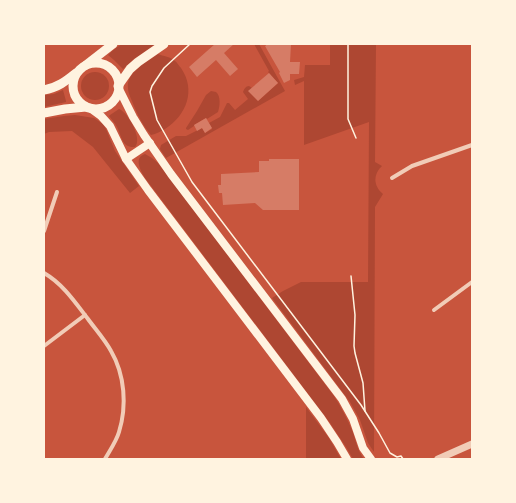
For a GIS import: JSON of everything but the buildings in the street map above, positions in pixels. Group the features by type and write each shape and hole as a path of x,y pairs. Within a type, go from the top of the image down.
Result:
{"main road":[{"path":"44,90 58,86 113,44"},
{"path":"118,86 130,69 164,44"},
{"path":"44,114 65,109 88,107 97,109 109,104 114,99 118,86 117,78 113,71 107,66 92,63 82,68 75,76 73,83 73,90 76,97 80,103 88,107 101,116 110,126 126,159 148,190 321,418 347,459"},
{"path":"118,86 133,117 150,144 342,399 353,419 363,448 371,459"},
{"path":"126,159 150,144"}],"street":[{"path":"392,178 412,166 472,145"},
{"path":"44,231 57,192"},
{"path":"44,273 60,285 85,315 113,354 118,368 123,389 123,418 113,446 105,459"},
{"path":"434,310 472,282"},
{"path":"44,346 85,315"},
{"path":"432,459 441,458 472,444"}],"path":[{"path":"190,44 168,64 152,86 150,92 157,120 192,182 365,411 390,453 397,457 401,456 403,459"},
{"path":"348,44 348,119 356,138"},
{"path":"351,276 355,315 354,346 364,383 365,411"}],"shaded area":[{"path":"122,44 156,44 134,59 123,69 108,55"},
{"path":"254,44 259,44 285,91 166,158 160,149 161,145 176,136 186,136 202,128 205,133 212,129 209,123 220,117 227,103 229,103 235,110 248,99 243,92 246,87 249,86 252,88 249,91 258,101 278,83 268,72 269,71"},
{"path":"330,44 376,44 375,162 382,166 377,173 375,180 377,187 383,194 375,207 374,452 368,443 360,420 350,402 272,298 301,282 368,282 369,122 304,145 304,81 295,85 294,80 304,77 305,65 330,65"},
{"path":"158,54 171,58 181,68 186,76 188,93 187,102 179,117 165,129 151,135 139,117 129,92 128,82 130,77 138,68"},
{"path":"95,72 105,76 109,86 105,96 95,100 85,96 81,86 85,76"},
{"path":"63,90 66,102 44,107 44,95 54,94"},
{"path":"211,91 216,92 219,96 220,104 218,112 194,125 188,130 186,129 206,95"},
{"path":"119,109 123,111 130,120 136,132 137,143 135,147 127,146 125,144 109,116"},
{"path":"75,115 94,118 103,124 115,151 139,186 130,193 93,147 72,131 49,132 44,134 44,119"},
{"path":"145,154 158,163 334,396 348,421 358,449 364,459 353,459 330,423 145,178 139,165 139,158"},
{"path":"306,407 329,438 341,459 306,459"}]}
